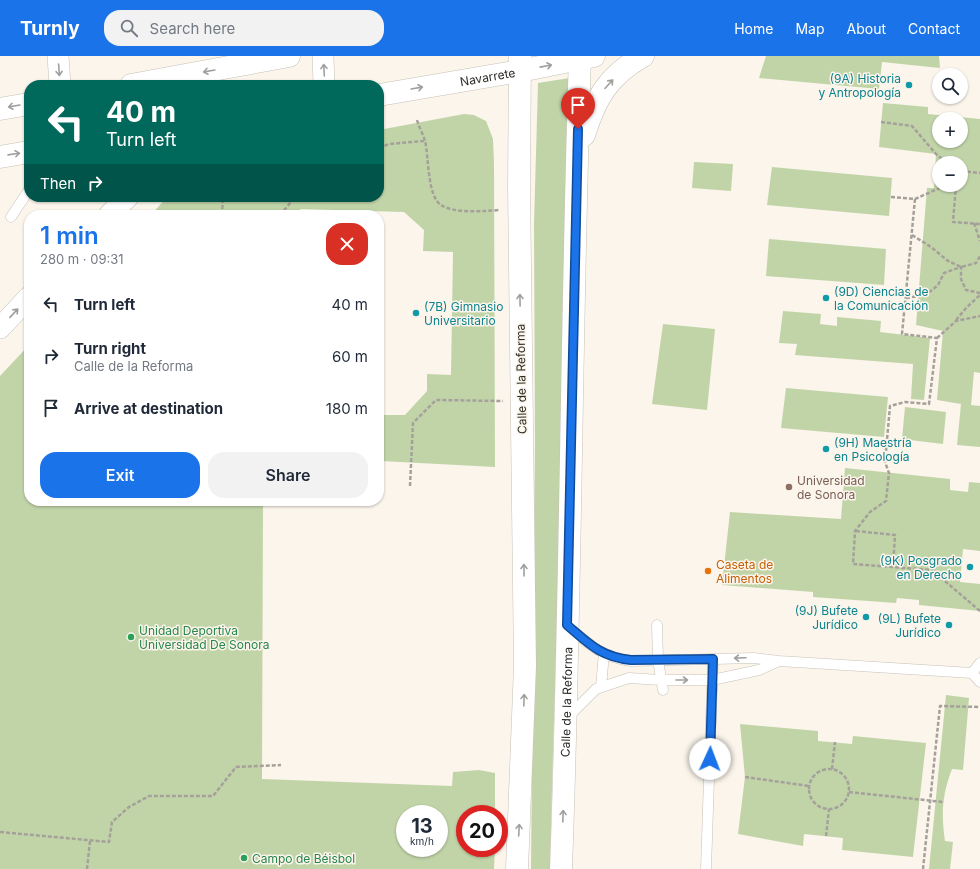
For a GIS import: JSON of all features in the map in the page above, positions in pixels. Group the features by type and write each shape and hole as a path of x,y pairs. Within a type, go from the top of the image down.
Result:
{"main road":[{"path":"152,80 231,61 289,56"},
{"path":"577,157 592,110 601,93 621,71 643,56"},
{"name":"Calle de la Reforma","path":"561,869 566,719 577,157 585,57"},
{"name":"Navarrete","path":"384,93 520,63 585,57"},
{"name":"Calle de la Reforma","path":"517,869 525,666 519,208 520,63"},
{"path":"0,109 24,105"},
{"path":"0,157 24,153"}],"street":[{"path":"58,56 60,80"},
{"path":"323,56 324,80"},
{"path":"115,210 123,202"},
{"path":"0,328 24,302"}],"lane":[{"path":"11,217 24,198"},
{"path":"567,625 593,647 617,659 658,660 754,658 779,661 972,673 980,682"},
{"path":"657,625 658,660 662,685"},
{"path":"601,687 604,653"},
{"path":"706,869 713,659"},
{"path":"566,719 588,696 601,687 629,678 662,685 712,680 759,670 779,661"},
{"path":"972,673 980,663"}],"path":[{"path":"417,120 424,140 430,182 434,198 441,205 458,211 519,208"},
{"path":"881,122 912,126 938,156"},
{"path":"384,146 389,144 424,140"},
{"path":"968,172 980,173"},
{"path":"891,197 915,199 932,191"},
{"path":"955,192 953,222 980,224"},
{"path":"915,199 902,334 937,338"},
{"path":"284,210 291,202"},
{"path":"974,223 980,241"},
{"path":"912,235 931,247 948,261 961,267"},
{"path":"906,298 926,295 938,285 944,273 976,263 980,256"},
{"path":"961,267 961,279 966,290 980,294"},
{"path":"980,294 966,307 956,321 937,338 929,404 905,402 890,406 885,462 889,473 886,501 870,512 855,531 853,564 932,570 980,611"},
{"path":"956,321 980,316"},
{"path":"410,486 412,423 436,400 522,401"},
{"path":"855,531 895,535 893,567"},
{"path":"923,869 940,706 980,708"},
{"path":"832,769 835,742"},
{"path":"0,832 109,842 112,822 129,807 149,796 213,796 236,767 281,765"},
{"path":"832,769 844,775 848,781 849,792 846,801 835,808 829,809 817,805 812,800 810,786 813,777 818,772 832,769"},
{"path":"745,777 810,786"},
{"path":"849,792 943,802"},
{"path":"826,836 829,809"},
{"path":"87,869 90,841"}],"green space":[{"path":"766,56 939,56 940,68 882,62 879,89 759,78"},
{"path":"576,77 555,671 550,869 531,869 535,442 534,224 538,83"},
{"path":"883,103 928,107 928,114 932,114 932,148 968,148 968,118 980,119 980,373 974,372 971,405 980,406 980,447 957,445 961,404 937,400 943,331 916,325 927,188 932,188 932,192 968,192 968,156 936,156 936,154 879,147"},
{"path":"464,114 474,115 486,121 493,139 495,467 384,461 384,415 405,415 427,391 427,374 451,375 453,252 423,251 424,230 404,212 384,211 384,210 301,209 155,210 163,202 384,202 384,129"},
{"path":"694,162 733,164 731,191 692,188"},
{"path":"772,167 892,178 889,216 767,205"},
{"path":"769,239 886,249 884,285 766,276"},
{"path":"783,311 821,314 820,324 837,326 837,317 881,321 880,332 930,338 924,400 911,399 913,364 795,355 797,344 779,343"},
{"path":"663,324 715,329 707,410 652,404"},
{"name":"Unidad Deportiva Universidad De Sonora","path":"24,350 24,506 263,506 262,779 452,786 453,772 479,770 495,773 495,805 456,805 456,857 495,857 494,869 0,869 0,376"},
{"path":"786,388 888,397 884,437 781,428"},
{"path":"905,407 946,412 943,444 902,439"},
{"path":"845,468 950,479 950,490 968,492 969,482 980,483 980,551 963,549 960,582 980,584 980,611 919,605 919,600 897,598 896,603 813,597 813,592 722,585 730,512 841,519"},
{"path":"946,695 969,698 963,770 952,769 944,796 943,822 945,841 953,842 950,869 929,869"},
{"path":"740,724 818,731 818,741 852,744 853,736 926,743 913,857 842,850 843,838 804,834 803,846 738,834 745,777"}],"place":[{"name":"(9A) Historia y Antropología","path":"909,85"},
{"name":"(9D) Ciencias de la Comunicación","path":"826,298"},
{"name":"(7B) Gimnasio Universitario","path":"416,313"},
{"name":"(9H) Maestría en Psicología","path":"826,449"},
{"name":"Universidad de Sonora","path":"789,487"},
{"name":"(9K) Posgrado en Derecho","path":"970,567"},
{"name":"Caseta de Alimentos","path":"708,571"},
{"name":"(9J) Bufete Jurídico","path":"866,617"},
{"name":"(9L) Bufete Jurídico","path":"949,625"},
{"name":"Unidad Deportiva Universidad De Sonora","path":"131,637"},
{"name":"Campo de Béisbol","path":"244,858"}],"route":[{"path":"578,129 567,625 593,647 606,655 617,659 713,659 710,759"}]}
